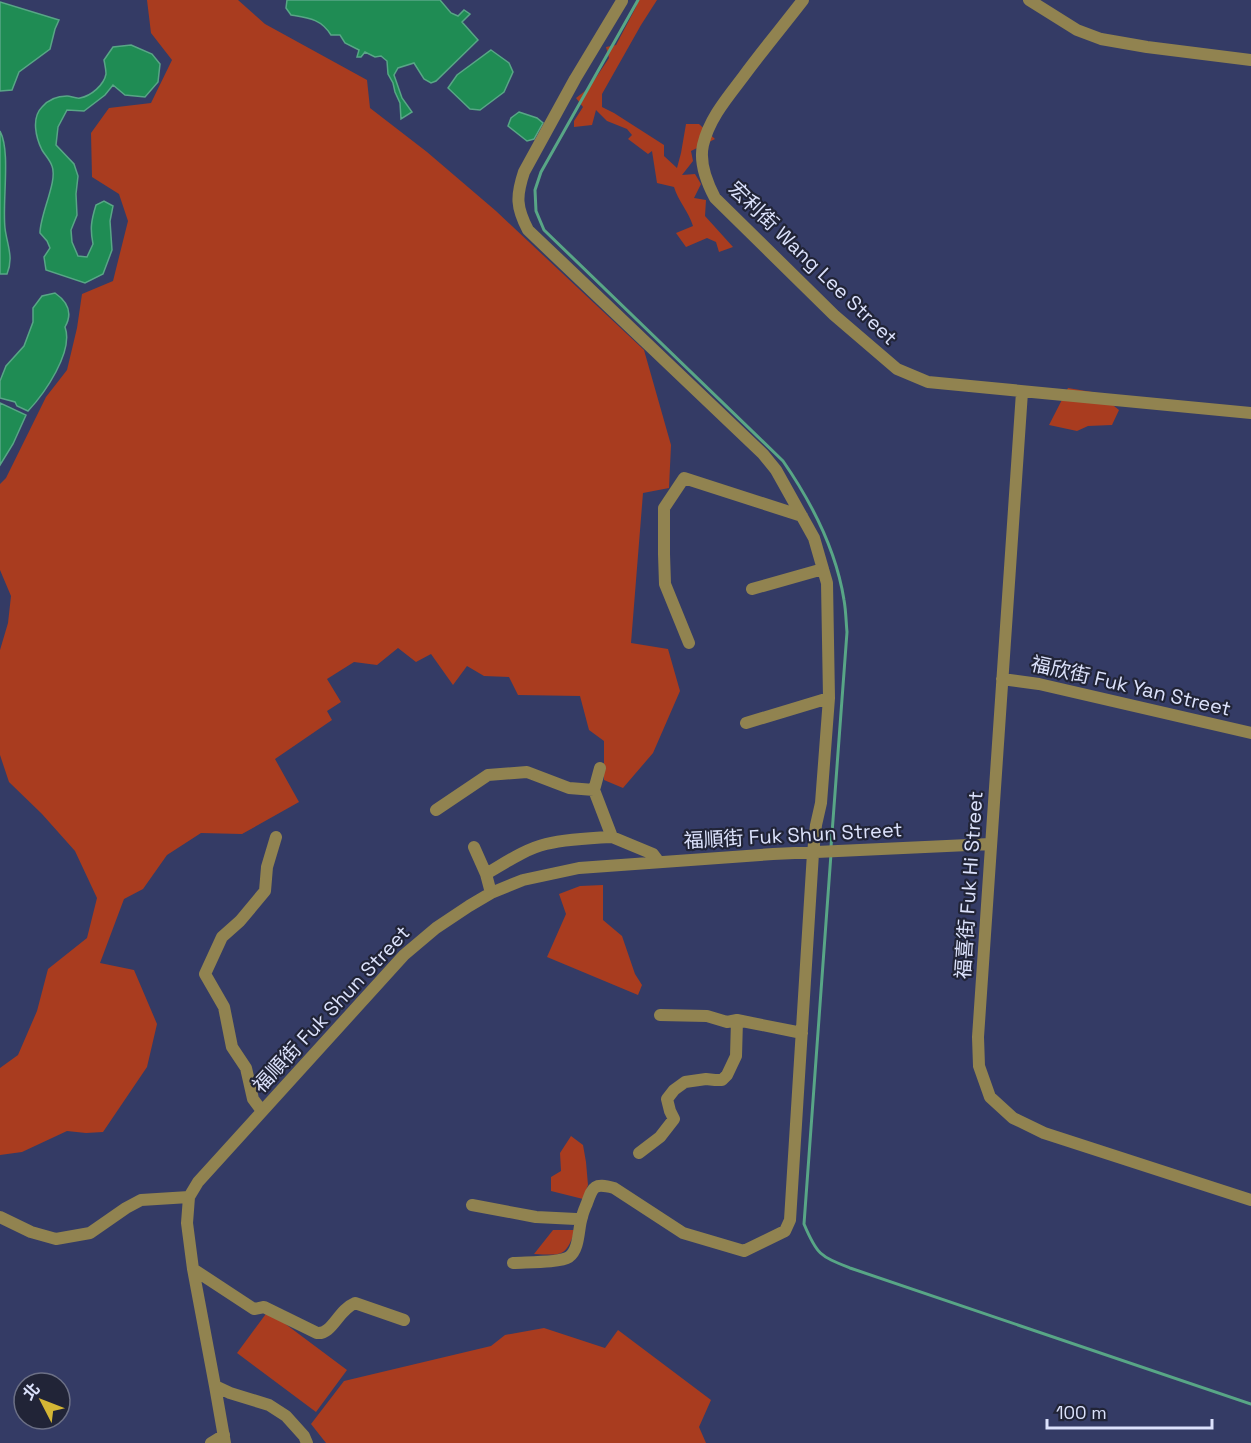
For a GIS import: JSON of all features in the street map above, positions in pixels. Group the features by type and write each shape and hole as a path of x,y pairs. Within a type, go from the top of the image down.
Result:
{"street":[{"name":"宏利街 Wang Lee Street","path":"803,0 717,110 702,147 703,166 706,182 715,198 834,315 897,369 928,382 1251,413"},
{"path":"1029,0 1090,36 1147,47 1251,60"},
{"path":"513,1263 563,1260 572,1255 581,1218 592,1190 603,1185 614,1188 683,1233 744,1251 785,1231 790,1220 817,852 816,825 821,803 829,698 827,583 814,538 776,470 763,454 528,230 518,209 519,187 524,172 575,79 622,1"},
{"name":"福喜街 Fuk Hi Street","path":"1022,392 990,844 978,1037 979,1066 990,1097 1013,1118 1044,1133 1251,1200"},
{"path":"689,643 665,584 664,554 664,508 684,478 802,516"},
{"path":"752,589 823,569"},
{"name":"福欣街 Fuk Yan Street","path":"1002,679 1039,684 1251,733"},
{"path":"746,723 829,698"},
{"path":"600,768 594,790 612,837"},
{"path":"436,810 488,775 527,772 569,788 594,790"},
{"path":"262,1112 253,1099 246,1068 232,1047 224,1007 205,974 222,937 240,921 265,891 267,867 276,837"},
{"path":"486,874 513,858 544,844 589,838 612,837 653,854 659,862"},
{"name":"福順街 Fuk Shun Street","path":"189,1197 198,1182 404,955 436,928 491,893 523,880 579,868 773,854 990,844"},
{"path":"474,847 486,874 491,893"},
{"path":"660,1015 707,1017 727,1022 737,1020 802,1033"},
{"path":"639,1153 660,1137 674,1119 667,1099 674,1090 685,1082 706,1079 722,1080 727,1075 736,1056 737,1020"},
{"path":"0,1217 31,1232 56,1239 90,1233 141,1200 189,1197 187,1223 193,1269 224,1439 211,1443"},
{"path":"472,1204 536,1217 581,1218"},
{"path":"193,1269 254,1309 264,1307 317,1333 323,1334 329,1330 345,1308 355,1303 404,1320"},
{"path":"215,1386 269,1405 286,1416 304,1436 306,1443"}],"shaded area":[{"path":"147,0 238,0 265,24 367,80 370,108 427,152 496,211 644,350 671,445 669,488 643,493 631,643 668,649 680,691 653,753 623,788 604,780 604,741 589,730 580,696 518,695 509,677 484,676 467,666 453,685 431,654 416,662 398,648 377,665 354,662 327,679 341,702 327,711 332,720 275,759 299,802 242,834 201,833 167,855 143,889 124,899 100,963 134,970 157,1024 147,1067 103,1132 67,1131 22,1152 0,1155 0,1068 18,1055 37,1011 48,969 87,938 97,898 75,851 9,782 0,755 0,650 8,623 11,596 0,570 0,484 6,478 46,397 67,370 82,294 113,281 128,221 119,194 92,177 91,133 109,108 151,103 172,60 151,33"},
{"path":"287,0 440,0 451,13 458,16 464,10 470,14 462,22 478,40 436,81 431,83 424,79 414,63 398,68 394,75 402,98 412,112 401,119 400,103 388,74 387,61 381,56 375,57 365,52 361,57 357,57 359,50 345,43 340,35 331,35 314,20 291,15 286,8"},
{"path":"638,0 657,0 602,94 602,107 664,145 664,156 677,168 686,124 699,124 715,139 691,151 693,161 682,175 695,174 701,184 694,198 706,200 705,216 733,247 719,252 716,242 707,238 686,247 676,233 693,226 689,216 674,187 657,183 652,151 648,154 628,139 632,135 627,129 607,121 596,110 592,125 574,127 574,121 583,107 576,98 589,88 609,58 606,47 616,45"},
{"path":"0,2 59,20 50,49 19,72 12,90 0,91"},
{"path":"131,45 152,54 160,64 158,82 145,97 125,95 113,85 105,95 84,111 67,110 58,127 56,145 74,164 78,176 77,215 71,230 72,242 78,256 87,257 93,244 92,225 96,205 104,201 113,206 110,221 112,250 103,274 85,283 46,270 44,257 50,248 40,233 53,172 38,140 36,122 39,112 47,102 67,96 80,98 93,92 105,78 104,60 113,47"},
{"path":"491,50 509,63 513,72 504,92 480,110 470,109 448,88 457,75"},
{"path":"519,112 537,118 543,123 534,139 527,141 508,126 511,118"},
{"path":"0,131 6,164 4,217 10,256 7,274 0,274"},
{"path":"55,293 66,304 69,312 65,327 67,337 65,348 49,384 28,411 17,406 15,402 0,398 0,381 6,366 24,346 33,322 33,308 42,296"},
{"path":"1068,388 1098,393 1119,410 1112,425 1088,426 1077,431 1049,425"},
{"path":"0,403 26,415 13,444 0,465"},
{"path":"603,885 603,920 622,936 635,974 642,985 638,995 547,957 566,914 559,894 580,886"},
{"path":"571,1136 583,1145 588,1185 583,1199 551,1191 551,1177 561,1171 560,1153"},
{"path":"553,1230 575,1230 569,1246 561,1253 534,1254"},
{"path":"268,1311 347,1370 316,1412 237,1353"},
{"path":"544,1328 605,1348 618,1330 711,1400 699,1427 706,1443 326,1443 311,1424 344,1381 491,1346 505,1335"}],"waterway":[{"path":"638,0 541,172 535,190 536,211 544,230 783,461 804,493 821,527 840,581 845,604 847,632 831,847"},
{"path":"831,854 804,1224 816,1248 826,1257 850,1268 1251,1404"}]}
